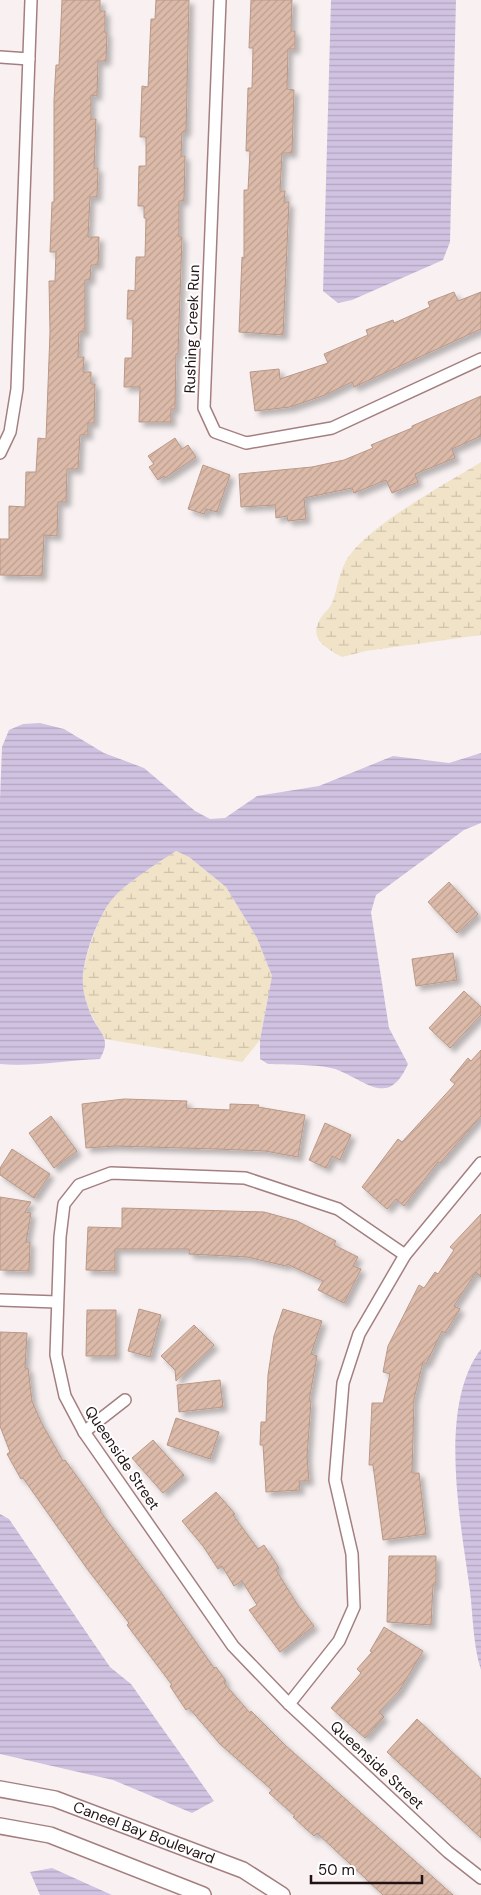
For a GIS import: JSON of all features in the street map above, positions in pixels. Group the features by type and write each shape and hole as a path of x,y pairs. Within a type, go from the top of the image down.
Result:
{"street":[{"path":"0,453 10,432 17,389 31,0"},
{"name":"Rushing Creek Run","path":"220,0 204,408 215,432 246,443 332,428 481,359"},
{"path":"0,58 29,59"},
{"path":"289,1704 339,1641 354,1607 352,1554 335,1480 343,1383 359,1334 405,1255 481,1163"},
{"name":"Queenside Street","path":"405,1255 338,1209 245,1178 111,1173 79,1184 64,1204 60,1237 56,1355 65,1396 84,1432 234,1646 289,1704 448,1852 481,1878"},
{"path":"0,1300 57,1302"},
{"path":"84,1432 124,1400"},
{"name":"Caneel Bay Boulevard","path":"0,1789 55,1799 73,1805 242,1870 282,1895"},
{"path":"0,1826 50,1835 203,1895"}],"green space":[{"path":"481,462 481,635 366,651 342,657 326,647 318,639 316,634 317,628 320,619 332,603 341,573 349,556 360,543 392,517"},
{"path":"176,851 189,857 226,887 257,938 272,976 260,1040 242,1062 105,1039 91,1014 86,1000 83,977 87,955 104,911 122,889"}],"shaded area":[{"path":"331,0 456,0 450,242 443,260 352,300 338,303 323,291"},
{"path":"40,723 64,729 104,753 144,768 195,811 210,819 225,818 257,796 319,786 393,756 449,763 481,753 481,823 464,830 376,895 371,912 389,1028 408,1064 400,1078 393,1085 376,1088 329,1067 268,1064 260,1059 260,1040 272,976 257,938 226,887 189,857 176,851 115,896 105,910 90,942 84,965 83,989 91,1015 105,1041 100,1059 25,1065 0,1064 0,800 2,747 9,730 23,724"},
{"path":"481,1349 481,1670 475,1641 458,1500 456,1433 459,1402 468,1373"},
{"path":"0,1514 9,1519 110,1667 131,1684 214,1801 192,1813 113,1780 0,1754"},
{"path":"52,1868 112,1895 40,1895 30,1872"}],"building":[{"path":"62,0 100,0 100,11 105,11 105,33 107,33 106,61 98,61 97,96 91,95 91,119 96,119 94,168 98,168 97,197 90,197 88,237 99,237 98,265 91,265 90,280 85,280 85,332 79,332 78,357 84,357 83,372 91,372 91,384 95,384 94,423 88,423 88,435 80,435 78,469 67,469 66,502 58,502 57,536 44,535 42,576 0,575 0,539 9,539 9,506 25,507 26,472 36,472 38,438 46,439 50,332 49,281 55,281 56,252 50,252 52,202 54,202 54,100 56,65 59,65"},
{"path":"156,0 189,0 186,132 182,132 181,156 185,156 184,201 179,201 179,237 182,237 178,354 176,354 175,409 171,409 171,422 139,422 140,387 124,387 125,358 132,358 133,319 127,319 128,290 135,291 136,257 145,257 146,218 144,218 144,206 138,206 139,166 146,166 146,137 140,137 142,86 148,87 151,19 155,19"},
{"path":"251,0 292,0 291,31 295,31 295,49 288,49 287,89 294,90 292,153 282,153 280,191 285,191 284,202 289,202 283,335 239,332 242,257 244,258 244,190 248,190 250,151 246,151 248,88 252,88 253,48 249,48"},
{"path":"454,292 458,301 481,292 481,329 354,387 352,382 325,395 290,407 255,411 250,372 279,369 280,379 328,363 324,354 368,335 366,330 393,320 394,323 430,307 428,302"},
{"path":"481,396 481,436 452,449 455,458 415,474 418,482 392,493 386,480 354,493 352,488 304,498 306,519 288,521 287,516 276,518 275,505 241,507 239,474 312,467 344,460 373,448 371,445"},
{"path":"175,438 182,449 188,445 196,457 165,478 164,476 158,480 149,467 154,464 148,456"},
{"path":"203,465 230,475 217,512 206,509 204,514 188,509"},
{"path":"449,882 478,914 457,933 428,902"},
{"path":"453,953 457,980 416,986 412,959"},
{"path":"464,991 481,1007 481,1015 450,1048 429,1028"},
{"path":"481,1050 481,1116 440,1163 438,1162 404,1206 396,1199 387,1209 362,1187 398,1139 402,1142 455,1084 450,1080 468,1058 471,1061"},
{"path":"124,1099 187,1101 186,1108 230,1110 230,1104 259,1105 258,1107 305,1115 298,1157 265,1151 115,1146 86,1148 82,1104"},
{"path":"51,1116 77,1151 54,1168 29,1133"},
{"path":"325,1123 351,1135 340,1160 332,1156 326,1168 309,1160"},
{"path":"12,1149 50,1174 34,1198 0,1175 0,1168"},
{"path":"0,1197 31,1202 25,1212 31,1213 26,1242 30,1242 29,1271 0,1270"},
{"path":"122,1208 264,1212 297,1221 336,1241 334,1245 358,1257 353,1266 361,1269 344,1303 318,1290 323,1281 287,1264 286,1266 247,1257 189,1254 189,1249 115,1249 115,1271 86,1270 88,1227 122,1228"},
{"path":"481,1214 481,1277 476,1272 454,1306 460,1309 445,1333 442,1331 426,1364 423,1362 414,1399 412,1473 419,1473 426,1534 383,1540 373,1465 369,1465 372,1403 383,1403 390,1374 383,1372 388,1346 419,1285 424,1288 435,1272 438,1274 454,1250 450,1247"},
{"path":"139,1309 161,1315 150,1357 128,1351"},
{"path":"283,1309 322,1321 311,1354 317,1356 309,1401 311,1401 307,1457 309,1481 299,1481 300,1490 266,1492 263,1445 260,1445 261,1422 266,1422 268,1375 274,1336"},
{"path":"87,1310 116,1310 116,1356 86,1356"},
{"path":"194,1325 214,1345 176,1381 175,1370 161,1356"},
{"path":"0,1332 27,1333 25,1368 28,1368 32,1401 41,1422 63,1461 65,1460 214,1668 216,1667 226,1681 224,1683 250,1713 251,1711 285,1745 453,1895 383,1895 317,1833 314,1836 293,1817 295,1816 269,1793 272,1790 220,1744 189,1708 186,1710 170,1686 172,1685 127,1625 129,1623 88,1570 23,1478 21,1479 7,1454 10,1452 0,1426"},
{"path":"220,1380 223,1407 179,1412 177,1385"},
{"path":"176,1418 219,1432 210,1459 167,1445"},
{"path":"153,1440 184,1475 163,1493 132,1458"},
{"path":"216,1492 235,1514 233,1515 258,1549 264,1545 279,1568 276,1570 297,1604 314,1626 280,1652 249,1610 257,1605 242,1581 234,1586 222,1566 218,1569 203,1546 182,1521"},
{"path":"389,1556 436,1556 436,1585 433,1585 431,1625 387,1622"},
{"path":"384,1627 423,1651 399,1691 379,1712 384,1717 365,1738 331,1708 361,1673 357,1669 372,1652 370,1651"},
{"path":"417,1719 481,1779 481,1838 387,1752"}]}
